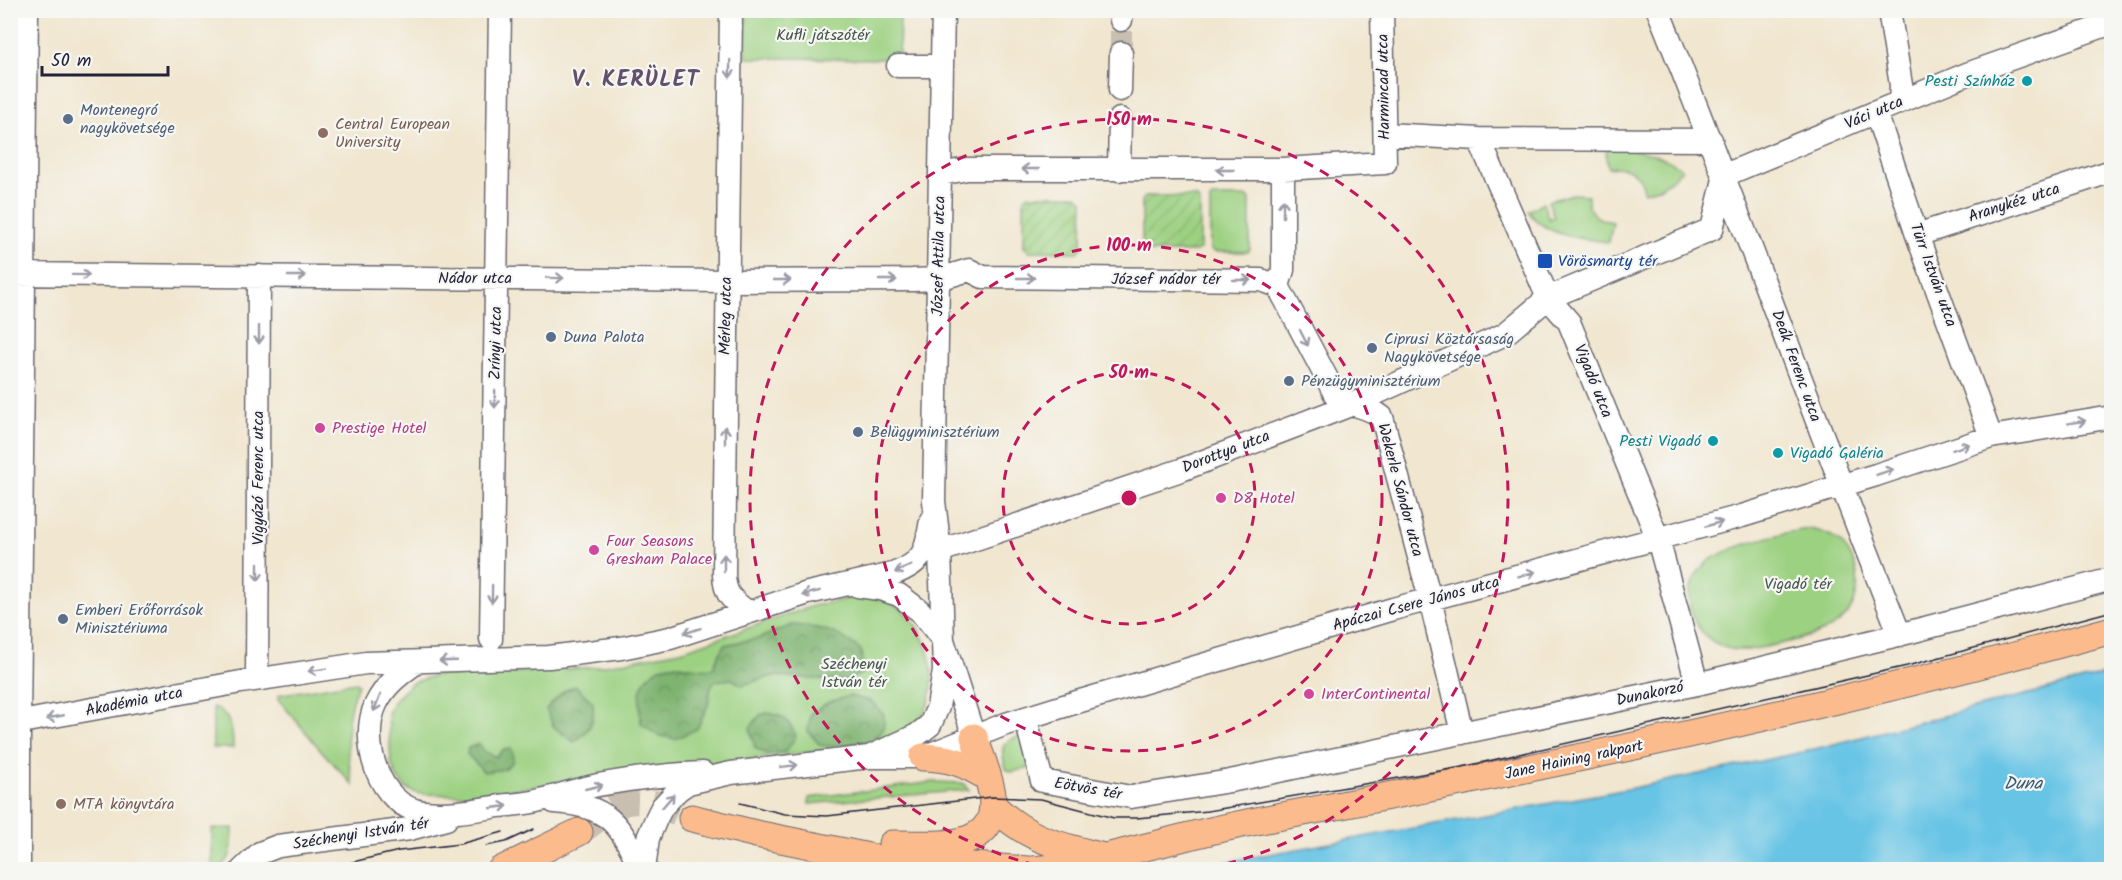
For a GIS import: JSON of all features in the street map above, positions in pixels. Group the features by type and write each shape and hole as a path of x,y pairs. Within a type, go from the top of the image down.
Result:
{"main road":[{"name":"Jane Haining rakpart","path":"1033,870 1054,868 1104,857 1251,822 1474,780 1731,726 1943,675 2112,630"},
{"path":"812,846 948,843 974,838 987,826 993,806 987,777 974,737"},
{"path":"923,757 959,761 987,777"},
{"path":"993,806 1013,825 1046,842 1104,857"},
{"path":"692,818 879,859 1028,870"},
{"path":"501,870 579,832"}],"street":[{"path":"19,870 15,724 17,274 27,10"},
{"name":"Zrínyi utca","path":"491,639 500,10"},
{"name":"Mérleg utca","path":"731,10 724,575 725,590 747,612"},
{"name":"József Attila utca","path":"934,501 943,10"},
{"name":"Harmincad utca","path":"1283,170 1385,163 1382,10"},
{"path":"1479,139 1548,298 1712,229 1732,172 1711,140 1658,10"},
{"path":"1889,10 1901,86 1900,102"},
{"name":"Váci utca","path":"1732,172 1967,74 2112,23"},
{"path":"1120,90 1121,53"},
{"path":"898,66 942,66"},
{"name":"Türr István utca","path":"1876,112 1917,235 1991,437"},
{"path":"1119,170 1120,119"},
{"path":"1385,134 1479,139 1711,140"},
{"path":"940,174 967,169 1283,170 1283,270 1278,286"},
{"name":"Aranykéz utca","path":"1917,235 2112,171"},
{"name":"Deák Ferenc utca","path":"1732,172 1752,247 1841,486"},
{"name":"József nádor tér","path":"939,279 969,270 982,277 1261,280 1278,286"},
{"name":"Nádor utca","path":"17,274 726,280 939,279"},
{"name":"Vigyázó Ferenc utca","path":"257,679 259,276"},
{"name":"Wekerle Sándor utca","path":"1278,286 1335,393 1343,402 1373,410 1382,417 1430,599 1460,726"},
{"name":"Vigadó utca","path":"1548,298 1569,322 1658,539"},
{"name":"Dorottya utca","path":"940,552 1181,470 1353,404 1505,334 1548,298"},
{"path":"1697,684 1658,539 1841,486 1991,437 2112,417"},
{"path":"1841,486 1900,635"},
{"path":"257,679 366,663 589,653 670,638 808,593 893,574 911,567 919,560 928,540 934,501"},
{"path":"869,757 916,735 930,724 938,707 944,670 940,552 934,501"},
{"name":"Apáczai Csere János utca","path":"1006,724 1430,599 1658,539"},
{"name":"Dunakorzó","path":"1184,787 1230,781 1460,726 1697,684 1900,635 2112,579"},
{"path":"848,584 880,589 899,595 920,611 943,640 974,737"},
{"name":"Széchenyi István tér","path":"417,662 397,676 383,690 375,707 370,746 376,769 384,784 404,805 419,811 460,812 537,801"},
{"name":"Akadémia utca","path":"15,724 257,679"},
{"path":"963,700 993,721 1006,724"},
{"path":"537,801 598,785 684,774 731,773 869,757 923,757 1006,724"},
{"name":"Eötvös tér","path":"1029,731 1042,781 1131,797 1184,787"},
{"path":"643,870 648,838 662,807 688,783 731,773"},
{"path":"537,801 571,803 594,808 620,828 643,870"},
{"name":"Széchenyi István tér","path":"242,870 260,853 278,846 410,829 439,822 460,812"}],"green space":[{"name":"Kufli játszótér","path":"746,11 900,11 899,59 746,58"},
{"path":"1607,146 1647,153 1665,159 1683,169 1662,187 1644,192 1640,179 1632,171 1615,167 1608,168"},
{"path":"1573,194 1588,195 1589,206 1594,214 1613,222 1609,242 1576,238 1554,231 1535,220 1528,211 1543,203 1549,219 1554,217 1548,201"},
{"path":"1029,195 1077,195 1083,200 1082,247 1078,252 1029,251 1024,247 1024,199"},
{"path":"1147,196 1196,197 1200,202 1200,249 1196,252 1147,252 1142,247 1142,200"},
{"path":"1213,197 1248,197 1250,200 1250,249 1248,252 1213,252 1210,249 1210,200"},
{"name":"Vigadó tér","path":"1810,529 1836,539 1845,547 1855,568 1857,592 1854,603 1839,622 1808,637 1745,650 1729,649 1715,643 1703,633 1690,607 1690,593 1694,578 1704,565 1724,552 1738,547 1786,533"},
{"name":"Széchenyi István tér","path":"857,597 885,600 906,614 917,627 930,661 932,679 930,697 924,713 909,728 876,744 465,795 420,794 407,789 397,778 391,762 388,714 393,702 412,683 436,675 495,674 595,667 681,651 813,606"},
{"path":"792,625 829,631 853,644 861,650 863,673 845,681 773,676 742,685 732,679 715,681 711,687 708,705 697,729 675,739 657,735 641,723 640,694 644,682 653,672 672,665 712,668 724,645 760,638"},
{"path":"356,682 358,684 350,709 347,734 353,785 278,699 278,695"},
{"path":"576,686 593,703 593,710 590,726 574,742 554,727 546,709 564,691"},
{"path":"849,696 871,701 884,715 882,732 860,743 820,745 808,731 811,713 829,702"},
{"path":"213,707 224,714 230,723 233,748 213,748"},
{"path":"767,713 783,717 794,731 796,737 785,752 767,754 755,748 750,728 760,715"},
{"path":"1024,735 1033,767 1011,772 1006,769 1004,746 1010,740"},
{"path":"479,744 483,751 496,757 503,750 512,749 513,761 505,769 484,772 467,754 468,748"},
{"path":"934,782 963,783 969,790 809,804 809,798"},
{"path":"233,828 232,848 228,859 219,867 212,869 212,829"}],"water":[{"name":"Duna","path":"2111,673 2111,869 1187,869 1628,789 1803,752"}],"tunnel":[{"path":"1121,20 1121,53"},
{"path":"579,832 612,809 631,801 649,802 692,818"}],"tram line":[{"path":"740,803 785,814 827,816 992,797 1041,799 1114,818 1208,811 1462,767 1907,666 2112,611"},
{"path":"486,846 506,842 534,829"},
{"path":"319,870 399,851 460,844 503,832"}],"place":[{"name":"Pesti Színház","path":"2027,81"},
{"name":"Montenegró nagykövetsége","path":"68,119"},
{"name":"Central European University","path":"323,133"},
{"name":"Vörösmarty tér","path":"1545,261"},
{"name":"Duna Palota","path":"551,337"},
{"name":"Ciprusi Köztársaság Nagykövetsége","path":"1372,348"},
{"name":"Pénzügyminisztérium","path":"1289,381"},
{"name":"Prestige Hotel","path":"320,428"},
{"name":"Belügyminisztérium","path":"858,432"},
{"name":"Pesti Vigadó","path":"1713,441"},
{"name":"Vigadó Galéria","path":"1778,453"},
{"name":"D8 Hotel","path":"1221,498"},
{"name":"Four Seasons Gresham Palace","path":"594,550"},
{"name":"Emberi Erőforrások Minisztériuma","path":"63,619"},
{"name":"InterContinental","path":"1309,694"},
{"name":"MTA könyvtára","path":"61,804"}],"district":[{"name":"V. KERÜLET","path":"636,80"}]}
